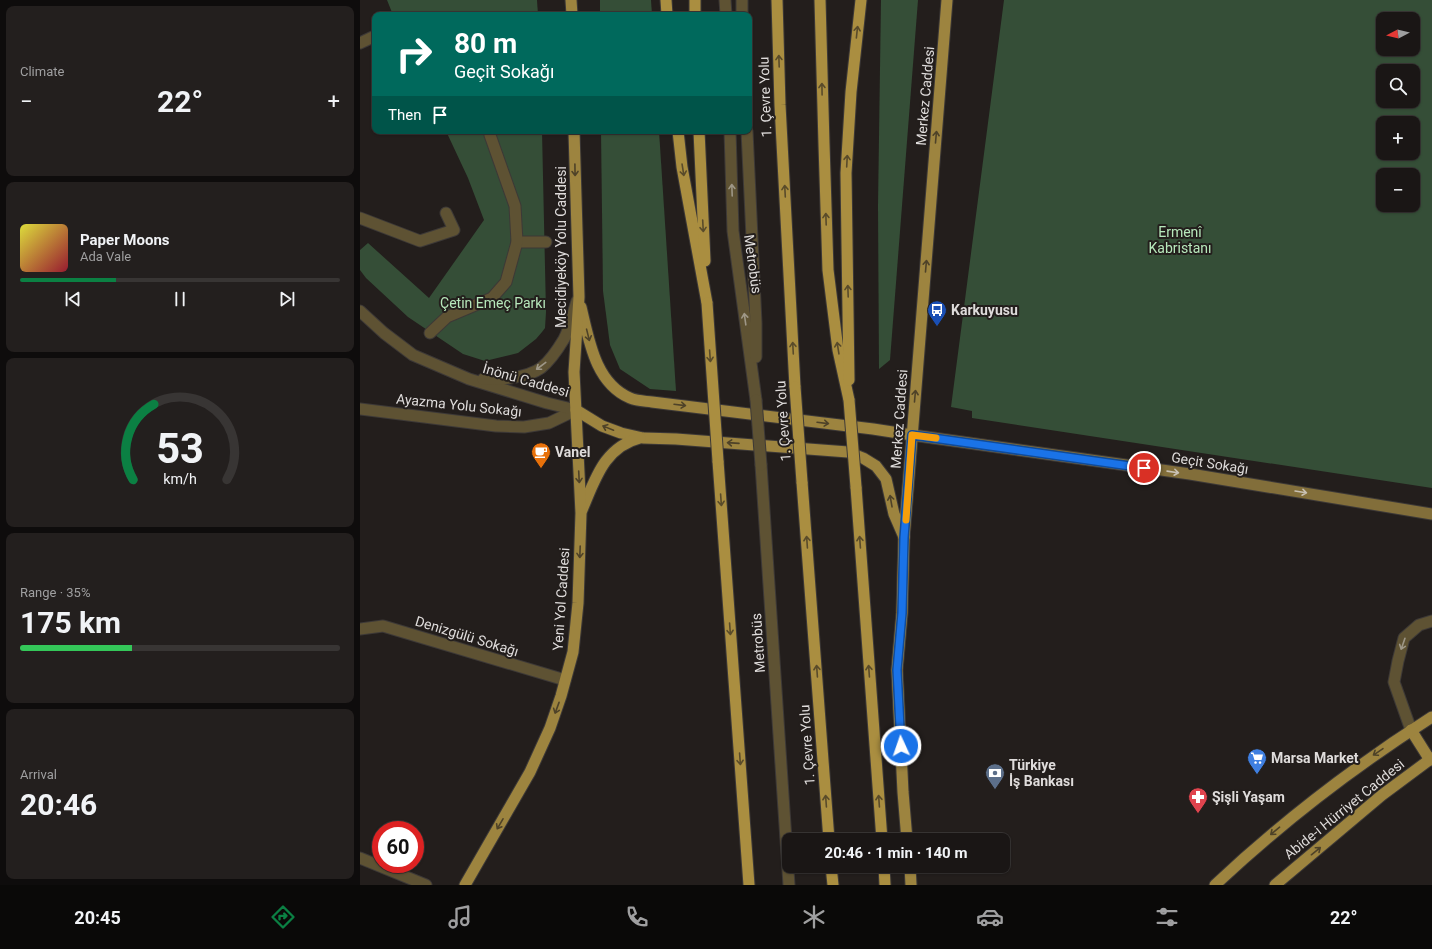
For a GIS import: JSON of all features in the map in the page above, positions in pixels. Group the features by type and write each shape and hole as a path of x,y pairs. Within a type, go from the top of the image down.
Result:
{"highway":[{"path":"666,0 668,12"},
{"path":"695,0 695,12"},
{"name":"1. Çevre Yolu","path":"777,0 780,105 795,387 828,833"},
{"path":"820,0 828,270 838,350 849,400"},
{"path":"861,0 851,92 846,173 849,400 881,833"},
{"path":"678,134 682,168 707,303"},
{"path":"699,134 707,303 749,885"},
{"path":"832,873 833,885"},
{"path":"885,873 886,885"}],"main road":[{"path":"571,0 572,12"},
{"name":"Merkez Caddesi","path":"906,833 897,670 902,613 904,538 947,0"},
{"name":"Mecidiyeköy Yolu Caddesi","path":"574,134 579,297 574,372 576,410"},
{"path":"579,297 591,346 600,371 615,388 631,398 652,402 912,435"},
{"path":"576,410 602,426 621,433 643,438 676,439 848,452 864,458 876,466 886,479 894,514 904,538"},
{"name":"Yeni Yol Caddesi","path":"465,885 530,772 550,728 566,680 573,652 578,603 581,513 576,410"},
{"name":"Geçit Sokağı","path":"912,435 1190,474 1432,514"},
{"path":"581,513 596,477 609,456 622,445 630,441 643,438"},
{"name":"Abide-i Hürriyet Caddesi","path":"1215,885 1241,860 1308,804 1358,766 1432,717"},
{"path":"1411,730 1431,760"},
{"name":"Abide-i Hürriyet Caddesi","path":"1275,885 1382,795 1431,760"},
{"path":"910,873 911,885"}],"street":[{"path":"725,0 726,12"},
{"path":"742,0 742,12"},
{"path":"360,43 372,37"},
{"path":"430,333 447,317 492,298 506,282 517,242 516,206 490,134"},
{"name":"Metrobüs","path":"730,134 733,231 756,400 789,885"},
{"name":"Metrobüs","path":"748,134 756,323 756,400"},
{"path":"360,218 420,241 454,230 446,213"},
{"path":"517,242 546,242"},
{"name":"İnönü Caddesi","path":"468,379 500,380 521,376 540,369 552,357 564,338 579,297"},
{"name":"İnönü Caddesi","path":"360,311 384,333 413,355 468,379 547,404 576,410"},
{"name":"Ayazma Yolu Sokağı","path":"360,409 496,426 524,428 549,423 576,410"},
{"path":"1411,730 1394,682 1398,661 1404,638 1419,625 1432,621"},
{"name":"Denizgülü Sokağı","path":"360,629 383,626 566,680"},
{"path":"360,858 426,885"}],"green space":[{"path":"387,0 537,0 538,12 392,12"},
{"path":"600,0 651,0 652,12 600,12"},
{"path":"881,0 918,0 890,360 879,369 878,206"},
{"name":"Ermenî Kabristanı","path":"1004,0 1432,0 1432,488 972,418 972,411 951,407"},
{"name":"Çetin Emeç Parkı","path":"447,134 542,134 546,312 545,328 536,339 518,353 485,361 463,354 408,317 366,278 360,270 360,250 368,243 429,298 484,220 468,178"},
{"path":"601,134 659,134 676,391 650,389 620,369 610,345 603,291"}],"slow traffic":[{"path":"906,520 912,435 936,438"}],"place":[{"name":"Karkuyusu","path":"937,327"},
{"name":"Vanel","path":"541,469"},
{"name":"Marsa Market","path":"1257,775"},
{"name":"Türkiye İş Bankası","path":"995,790"},
{"name":"Şişli Yaşam","path":"1198,814"}],"route":[{"path":"901,746 897,670 902,613 904,538 912,435 1144,468"}]}
